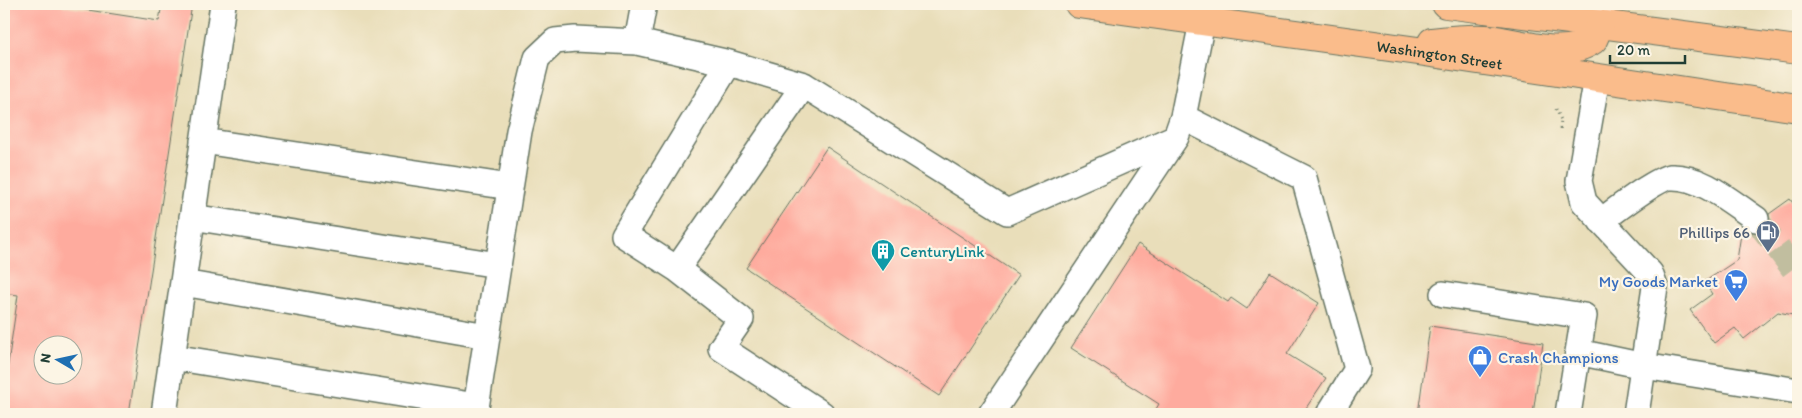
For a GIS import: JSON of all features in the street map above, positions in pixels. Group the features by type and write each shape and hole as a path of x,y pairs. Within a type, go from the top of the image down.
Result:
{"main road":[{"name":"Washington Street","path":"1079,4 1206,10 1383,46 1798,108"},
{"path":"1446,4 1601,14 1798,50"},
{"path":"1383,46 1476,39 1576,49 1593,40 1601,14"}],"street":[{"path":"165,414 223,4"},
{"path":"637,42 644,4"},
{"path":"991,414 1179,127 1206,10"},
{"path":"172,356 476,410 519,131 537,58 555,41 575,39 637,42 729,62 804,85 1007,212 1179,127 1304,178 1357,369 1329,414"},
{"path":"729,62 624,235 677,269 741,319 721,348 822,414"},
{"path":"1596,78 1579,181 1584,202 1650,273 1654,280 1656,295 1636,414"},
{"path":"677,269 804,85"},
{"path":"203,141 510,187"},
{"path":"1601,220 1651,186 1669,177 1688,180 1706,186 1756,219"},
{"path":"192,217 498,265"},
{"path":"183,283 488,336"},
{"path":"1443,294 1584,316 1568,414"},
{"path":"1578,352 1644,366 1798,391"}],"building":[{"path":"4,4 49,4 159,21 162,4 192,4 129,414 4,414 4,391 18,295 4,293"},
{"name":"CenturyLink","path":"827,147 1019,275 939,396 746,268"},
{"name":"Phillips 66","path":"1790,199 1798,210 1798,316 1778,312 1744,339 1735,328 1714,343 1690,310 1712,294 1704,282 1737,260 1741,234 1747,230 1754,233 1763,232 1768,227 1769,214"},
{"path":"1138,244 1228,302 1231,298 1247,309 1270,272 1319,303 1287,354 1326,378 1302,414 1153,414 1159,404 1071,348"},
{"name":"Crash Champions","path":"1430,326 1543,343 1533,414 1418,414"}],"tunnel":[{"path":"1756,219 1798,275"}],"place":[{"name":"Phillips 66","path":"1768,253"},
{"name":"CenturyLink","path":"883,272"},
{"name":"My Goods Market","path":"1736,302"},
{"name":"Crash Champions","path":"1480,378"}]}
